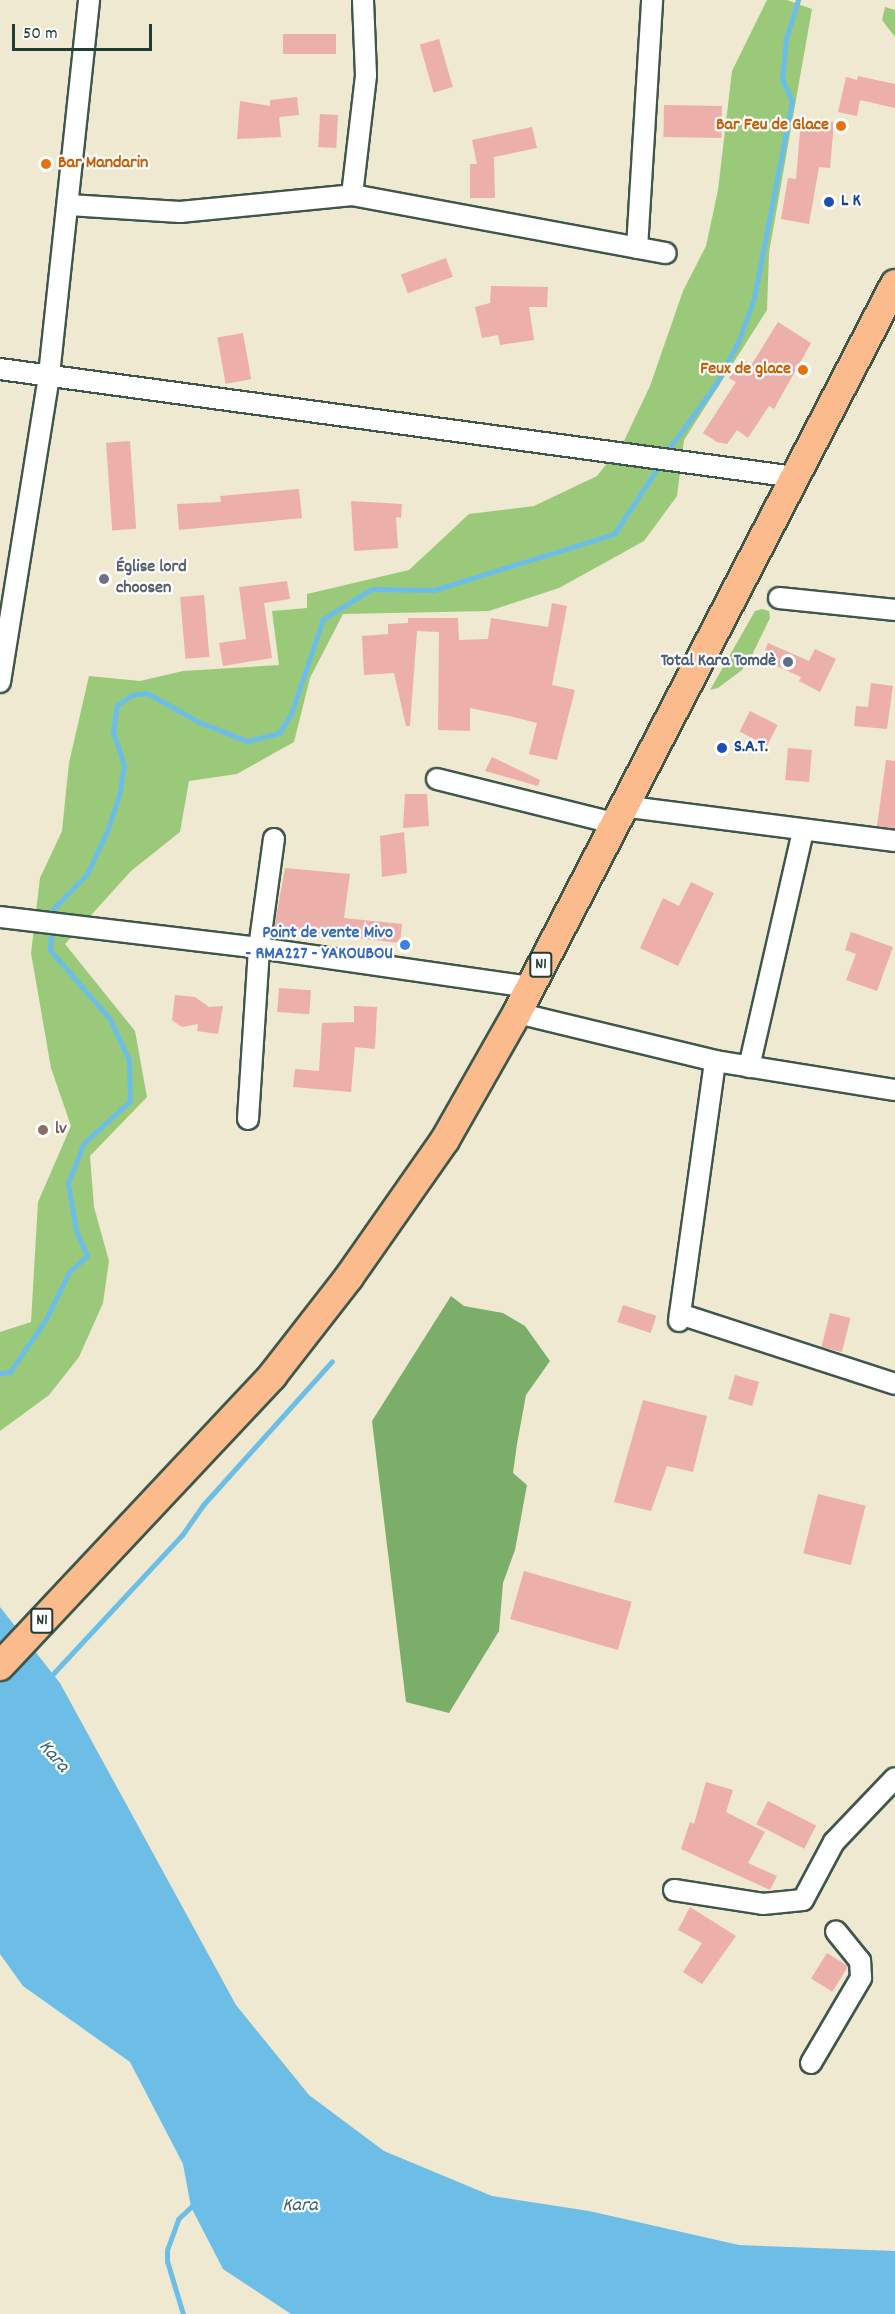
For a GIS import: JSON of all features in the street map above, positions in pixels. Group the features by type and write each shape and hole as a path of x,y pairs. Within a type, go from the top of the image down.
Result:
{"highway":[{"name":"N1","path":"0,1666 231,1422 308,1331 445,1140 517,1013 618,814 895,284"}],"street":[{"path":"0,682 49,375 69,205 89,0"},
{"path":"352,195 366,75 363,0"},
{"path":"637,248 652,0"},
{"path":"69,205 180,212 352,195 666,253"},
{"path":"0,369 631,452 795,477"},
{"path":"779,597 895,610"},
{"path":"437,780 618,814 895,841"},
{"path":"749,1067 803,831"},
{"path":"248,1119 259,948 274,839"},
{"path":"6,919 259,948 530,987"},
{"path":"517,1013 715,1062 895,1090"},
{"path":"715,1062 680,1318 895,1384"},
{"path":"674,1890 763,1904 803,1900 834,1842 895,1778"},
{"path":"811,2063 861,1978 860,1961 836,1931"}],"green space":[{"path":"767,0 787,0 812,9 769,253 767,310 684,440 677,496 644,541 559,588 489,611 343,614 310,678 294,742 237,774 189,781 180,832 131,871 65,944 135,1031 147,1097 90,1156 94,1207 109,1261 103,1303 79,1357 49,1395 0,1431 0,1332 31,1322 38,1202 71,1126 51,1068 31,953 40,878 62,831 69,763 89,676 140,681 183,671 279,665 272,611 307,608 307,594 409,570 469,514 534,506 597,476 623,443 650,386 683,291 706,246 718,190 732,71"},
{"path":"885,7 895,10 895,37 882,20"},
{"path":"762,609 769,611 770,618 752,655 742,670 718,688 710,690 755,611"},
{"path":"451,1296 464,1306 503,1313 525,1326 550,1361 526,1395 513,1473 527,1485 515,1550 503,1583 499,1631 449,1713 406,1702 372,1421"}],"water":[{"name":"Kara","path":"0,1607 60,1683 236,2005 309,2095 384,2151 492,2196 589,2211 739,2245 895,2251 895,2314 291,2314 223,2269 191,2207 183,2164 130,2062 23,1986 0,1954"}],"building":[{"path":"283,34 336,34 336,54 283,54"},
{"path":"439,39 453,87 434,93 420,45"},
{"path":"858,76 895,84 895,108 860,100 857,116 838,112 846,77 857,80"},
{"path":"297,97 299,115 279,117 281,137 237,139 240,101 270,106 270,100"},
{"path":"664,105 722,106 721,138 663,137"},
{"path":"320,114 338,115 336,148 318,147"},
{"path":"801,119 834,122 830,168 819,167 809,224 781,219 788,178 796,179"},
{"path":"532,127 537,148 494,157 495,198 470,198 470,164 477,164 472,140"},
{"path":"446,258 453,277 408,293 401,274"},
{"path":"491,286 548,287 547,307 529,307 534,340 500,345 498,335 482,338 475,307 490,303"},
{"path":"778,322 811,343 774,409 769,406 748,438 737,430 727,444 717,442 703,433 736,382 729,378 740,360 752,364"},
{"path":"243,333 251,379 226,384 217,338"},
{"path":"130,441 136,529 112,530 106,443"},
{"path":"299,489 302,518 179,530 177,504 221,502 220,496"},
{"path":"351,501 402,504 401,518 396,517 398,548 354,551"},
{"path":"287,581 290,599 264,603 272,658 223,666 219,643 246,639 239,587"},
{"path":"204,595 209,657 185,659 180,597"},
{"path":"552,603 567,606 552,685 575,690 557,760 529,754 537,723 470,708 470,731 438,730 439,632 417,631 410,726 406,726 394,673 364,675 362,636 388,634 388,624 408,623 408,618 458,618 459,640 488,639 491,618 548,627"},
{"path":"768,643 809,661 815,649 836,659 820,692 799,681 801,677 761,659"},
{"path":"871,683 893,686 887,729 854,726 856,706 868,707"},
{"path":"750,711 778,725 767,746 740,731"},
{"path":"788,748 812,750 809,782 785,780"},
{"path":"492,757 540,780 538,786 485,771"},
{"path":"886,760 895,761 895,829 877,826"},
{"path":"405,794 427,794 429,826 403,828"},
{"path":"404,832 407,873 382,877 380,836"},
{"path":"285,868 350,874 344,918 402,924 400,943 274,928"},
{"path":"691,882 714,893 678,966 640,948 663,898 679,906"},
{"path":"851,932 893,947 877,991 846,980 856,954 845,950"},
{"path":"279,988 311,990 309,1014 277,1012"},
{"path":"175,995 195,997 209,1007 223,1006 218,1034 197,1031 198,1024 182,1027 172,1020"},
{"path":"354,1006 377,1007 375,1049 355,1047 351,1092 293,1087 295,1069 319,1071 322,1023 354,1022"},
{"path":"623,1305 656,1316 651,1333 617,1322"},
{"path":"830,1313 850,1318 842,1352 822,1347"},
{"path":"735,1375 759,1382 752,1406 728,1399"},
{"path":"643,1400 707,1416 693,1472 667,1466 651,1511 614,1502"},
{"path":"818,1494 866,1506 851,1565 803,1553"},
{"path":"524,1571 632,1602 618,1650 510,1619"},
{"path":"706,1782 733,1790 726,1812 765,1832 748,1863 777,1876 770,1890 681,1849 690,1822 694,1824"},
{"path":"768,1801 816,1826 804,1849 756,1824"},
{"path":"690,1907 736,1936 702,1984 683,1972 702,1943 678,1930"},
{"path":"827,1953 848,1966 832,1992 811,1978"}],"waterway":[{"path":"665,454 716,384 739,340 754,298 792,101 782,79 786,39 798,0"},
{"path":"0,1373 10,1372 46,1319 69,1272 87,1256 76,1230 68,1183 84,1143 130,1101 129,1060 110,1019 50,950 53,909 87,874 108,829 119,796 124,765 113,732 117,705 132,695 147,693 199,722 247,741 279,733 291,714 323,619 372,589 434,590 614,534 661,463"},
{"path":"50,1677 182,1535 203,1505 332,1361"},
{"path":"183,2314 167,2261 167,2250 178,2219 196,2202"}],"place":[{"name":"Bar Feu de Glace","path":"841,126"},
{"name":"Bar Mandarin","path":"46,164"},
{"name":"L K","path":"829,202"},
{"name":"Feux de glace","path":"803,370"},
{"name":"Église lord choosen","path":"104,579"},
{"name":"Total Kara Tomdè","path":"788,662"},
{"name":"S.A.T.","path":"722,748"},
{"name":"Point de vente Mivo - RMA227 - YAKOUBOU","path":"405,945"},
{"name":"lv","path":"43,1130"}]}
